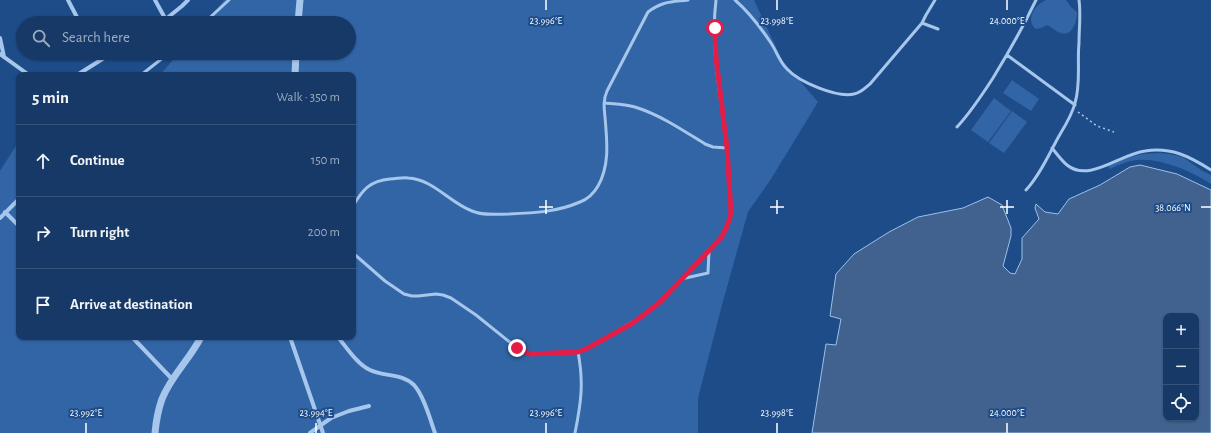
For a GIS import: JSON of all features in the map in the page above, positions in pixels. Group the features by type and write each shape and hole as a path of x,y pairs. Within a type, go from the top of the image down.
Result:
{"street":[{"path":"68,0 76,16"},
{"path":"155,0 164,16"},
{"path":"171,16 188,0"},
{"path":"299,16 300,0"},
{"path":"0,38 4,57"},
{"path":"0,54 25,72"},
{"path":"82,72 100,60"},
{"path":"295,72 296,60"},
{"path":"0,218 16,202"},
{"path":"5,212 16,223"},
{"path":"135,340 173,380"},
{"path":"155,433 156,421 162,399 199,340"},
{"path":"291,340 323,433"},
{"path":"341,340 369,370 407,379 415,386 421,396 435,433"},
{"path":"310,433 331,418 369,406"}],"lane":[{"path":"212,16 229,0"},
{"path":"356,202 369,186 379,180 408,178 419,180 431,185 465,208 474,212 485,214 544,212 582,202 591,196 598,186 604,172 607,158 604,103 607,90 648,12 664,2 688,0"},
{"path":"356,256 385,281 404,294 418,296 436,294 451,298 476,315 517,348 530,354 578,352 588,348 641,317 660,302 720,239 727,229 730,221 731,213 727,148 716,58 716,0"},
{"path":"736,0 747,11 759,27 771,44 782,64 794,76 803,82 832,93 850,95 856,94 863,90 922,23 935,0"},
{"path":"957,127 980,99 1025,24 1036,0"},
{"path":"1026,190 1036,178 1074,107 1077,92 1080,20 1079,0"},
{"path":"922,23 938,29"},
{"path":"1007,55 1074,107"},
{"path":"145,72 160,60"},
{"path":"604,103 623,104 652,113 705,144 713,147 727,148"},
{"path":"1052,148 1066,164 1073,169 1080,171 1096,169 1132,153 1157,150 1181,154 1211,170"},
{"path":"682,279 708,273 708,251"},
{"path":"575,433 582,397 582,370 578,352"}],"path":[{"path":"1074,107 1097,126 1114,132"}],"shaded area":[{"path":"224,0 754,0 782,60 818,102 771,179 748,212 698,398 698,433 0,433 0,171 16,146 16,340 356,340 356,72 163,72 173,60 356,60 356,16 211,16"},
{"path":"1046,0 1066,0 1077,12 1075,25 1070,31 1063,34 1047,25 1036,29 1033,26 1031,16 1034,9"},
{"path":"1012,80 1039,99 1031,111 1003,93"},
{"path":"994,98 1011,111 988,142 971,130"},
{"path":"1012,111 1027,122 1004,153 989,143"},
{"path":"1159,153 1184,158 1211,175 1211,184 1176,166 1156,161 1137,160 1123,163 1110,169 1108,166 1127,158 1142,154"},
{"path":"1140,165 1177,174 1211,190 1211,433 812,433 826,344 836,345 841,319 830,316 836,274 854,254 889,232 918,217 963,208 988,197 1002,205 1011,228 1011,236 1003,266 1010,273 1015,274 1022,259 1022,238 1039,219 1035,208 1036,204 1045,212 1058,214 1069,199 1100,185 1130,167"}],"route":[{"path":"517,348 530,354 578,352 631,324 660,302 720,239 727,229 731,213 727,148 716,58 715,28"}]}
